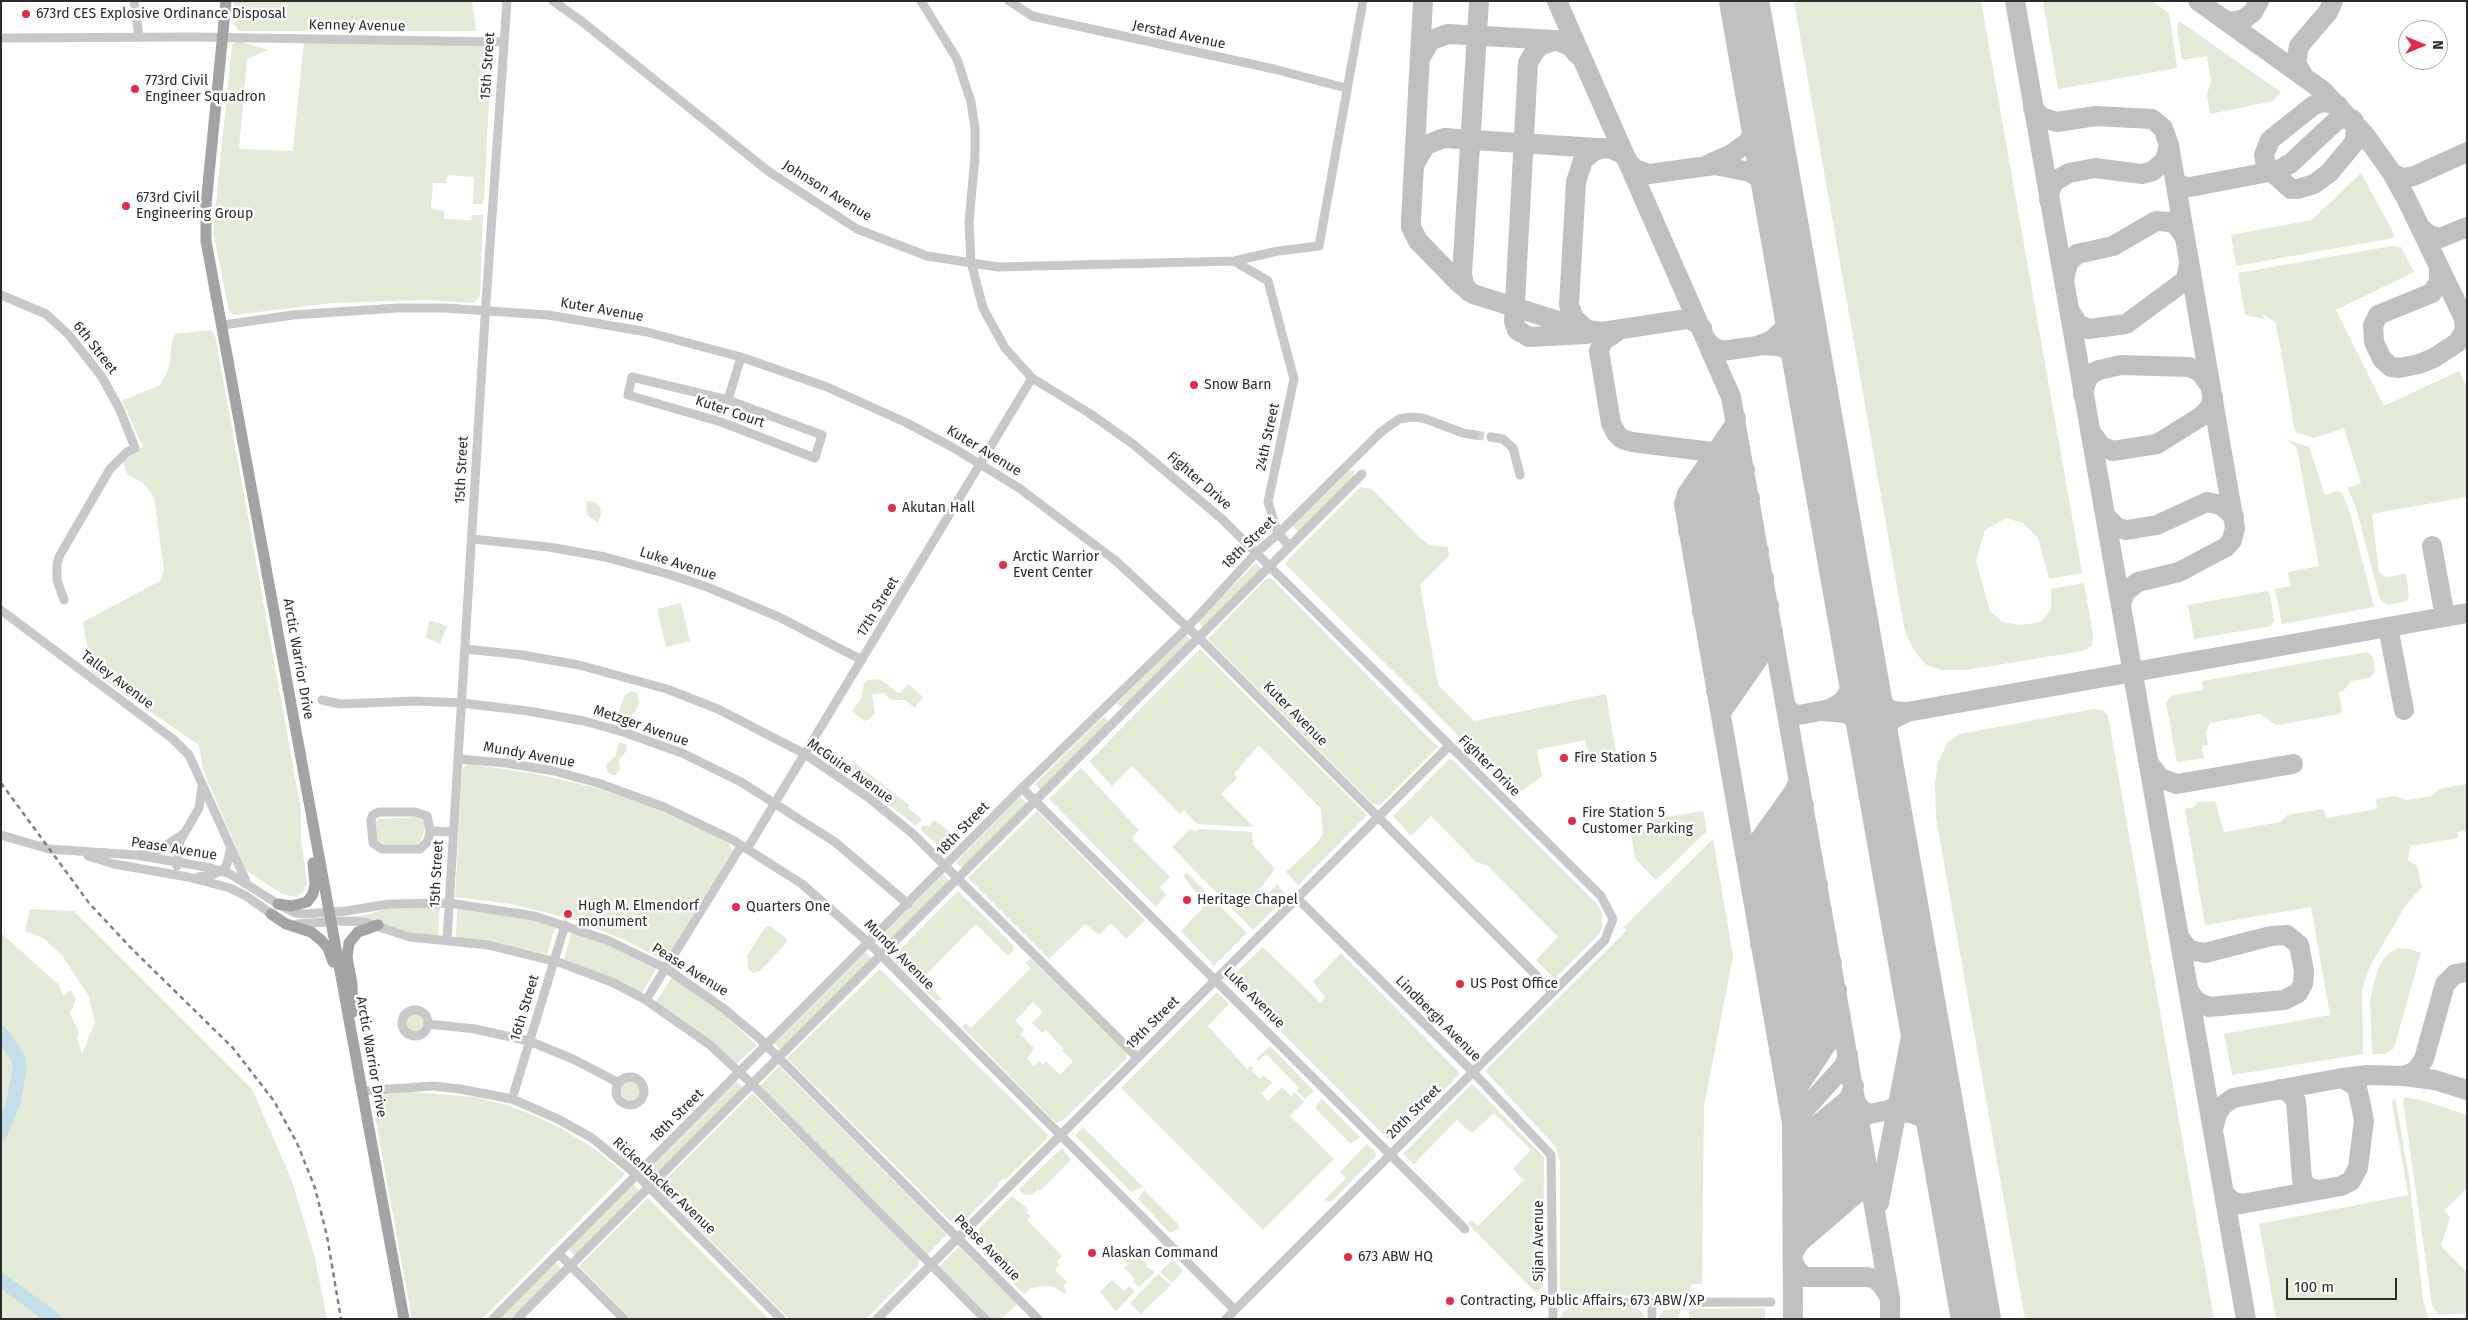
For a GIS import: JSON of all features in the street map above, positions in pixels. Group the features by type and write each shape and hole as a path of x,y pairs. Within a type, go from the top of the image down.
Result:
{"main road":[{"name":"Arctic Warrior Drive","path":"226,1 205,222 206,241 223,325 404,1319"},
{"path":"278,904 291,906 303,904 313,894 315,884 310,838 311,814"},
{"path":"271,914 286,924 311,932 324,942 331,956 340,997 349,1018"},
{"path":"352,1036 353,994 349,944 358,932 378,925"}],"street":[{"path":"134,1 139,37"},
{"name":"15th Street","path":"446,940 507,1"},
{"name":"Johnson Avenue","path":"553,1 580,20 768,171 857,229 927,256 998,267 1234,261 1278,251 1319,246 1346,88"},
{"name":"Fighter Drive","path":"921,1 956,59 971,102 975,128 975,157 969,222 971,262 983,308 1005,348 1032,378 1089,413 1133,444 1176,478 1257,552 1601,896 1613,920"},
{"name":"Jerstad Avenue","path":"1009,1 1032,16 1274,69 1346,88"},
{"path":"1346,88 1363,1"},
{"name":"Kenney Avenue","path":"1,38 223,37 503,42"},
{"name":"24th Street","path":"1234,261 1268,281 1294,379 1268,502 1278,534 1290,546"},
{"name":"6th Street","path":"1,295 46,314 69,335 102,377 120,410 135,448 122,456 110,469 60,555 57,563 57,580 64,600"},
{"name":"Kuter Avenue","path":"223,325 342,310 397,308 486,310 548,315 609,324 665,336 741,356 819,384 870,405 946,444 1020,488 1114,559 1188,626 1553,992"},
{"name":"Kuter Court","path":"728,400 741,356"},
{"name":"Kuter Court","path":"632,377 728,400 822,436 815,458 721,422 628,395 632,377"},
{"name":"17th Street","path":"646,1000 805,754 1032,378"},
{"name":"18th Street","path":"493,1319 1022,788 1188,626 1257,552 1278,534 1381,432 1400,419 1423,418 1463,433 1475,435"},
{"path":"1491,437 1503,439 1513,448 1520,475"},
{"path":"517,1319 1362,474"},
{"name":"Luke Avenue","path":"472,539 549,547 605,557 670,575 707,587 779,617 862,660"},
{"name":"Talley Avenue","path":"1,610 173,739 189,755 246,881"},
{"name":"McGuire Avenue","path":"466,649 522,655 579,665 664,688 718,709 805,754 869,798 947,865 1138,1058"},
{"name":"Metzger Avenue","path":"322,700 340,704 416,701 462,703 528,711 584,721 623,732 712,766 775,802 835,842 908,904"},
{"path":"1105,708 1117,718"},
{"name":"19th Street","path":"877,1319 1449,746"},
{"name":"Mundy Avenue","path":"458,758 554,771 598,783 685,816 744,848 802,884 869,943 1235,1310"},
{"path":"202,784 199,808 180,842 177,862 184,876 205,877 220,871 228,862 231,848"},
{"name":"Luke Avenue","path":"1022,788 1465,1229"},
{"path":"379,812 415,812 427,816 430,831 428,841 420,849 382,849 373,843 371,820 373,815 379,812"},
{"path":"430,831 452,832"},
{"path":"136,855 161,849 185,832"},
{"name":"Pease Avenue","path":"1,835 42,848 136,855 220,871 246,881 278,904 293,912 364,922 410,937 488,945 555,961 592,974 646,1000 710,1045 752,1084 985,1319"},
{"name":"Pease Avenue","path":"71,851 114,864 184,876 230,888 246,896 271,914 299,925 389,904 449,903 492,908 565,924 607,940 667,969 723,1008 766,1046 1038,1319"},
{"name":"Lindbergh Avenue","path":"1297,898 1473,1072 1547,1149 1552,1164"},
{"name":"20th Street","path":"1226,1319 1605,940 1613,920"},
{"name":"16th Street","path":"512,1099 565,924"},
{"path":"429,1024 475,1029 529,1041 573,1059 619,1083"},
{"name":"Rickenbacker Avenue","path":"362,1091 433,1086 512,1099 558,1119 592,1138 637,1175 782,1319"},
{"name":"Sijan Avenue","path":"1552,1164 1553,1319"},
{"path":"559,1254 624,1319"},
{"path":"1553,1303 1771,1302"},
{"path":"1652,1303 1652,1319"}],"green space":[{"path":"234,1 472,1 476,31 238,31 234,24"},
{"path":"1794,1 1981,1 2082,573 2049,579 2038,538 2023,523 2006,518 1985,530 1976,561 1990,611 2002,622 2021,625 2041,622 2051,609 2051,589 2084,583 2093,635 2092,646 2083,651 1966,670 1941,670 1925,664 1913,649 1905,632"},
{"path":"2043,1 2152,1 2169,13 2177,68 2058,89"},
{"path":"2179,21 2281,92 2273,101 2210,114 2207,95 2211,80 2207,56 2182,60 2177,27"},
{"path":"236,40 268,50 247,59 239,149 293,151 304,42 487,44 491,60 484,200 482,204 473,204 474,177 447,175 446,183 433,183 431,209 444,211 444,219 471,220 472,215 483,215 480,296 474,303 425,300 332,303 234,315 229,311 213,231 232,46"},
{"path":"2361,173 2394,234 2393,238 2236,266 2231,235 2312,220"},
{"path":"2392,246 2401,247 2414,272 2336,310 2384,406 2459,371 2467,387 2467,497 2372,515 2379,572 2386,577 2406,574 2409,596 2407,601 2387,605 2380,599 2356,508 2348,488 2361,483 2344,428 2314,438 2295,432 2276,323 2263,314 2264,319 2245,315 2238,273"},
{"path":"211,330 215,335 301,810 301,840 307,884 303,892 296,897 282,894 246,870 203,770 199,745 92,672 83,622 160,581 164,571 154,497 143,483 127,474 123,461 143,447 122,401 160,385 169,368 172,342 175,334"},
{"path":"2286,439 2309,447 2325,495 2338,491 2342,493 2349,509 2374,607 2282,624 2275,589 2291,586 2288,572 2319,566 2297,448"},
{"path":"1348,470 1354,471 1354,479 1300,533 1292,526"},
{"path":"1361,487 1372,489 1420,538 1430,545 1448,547 1449,556 1420,585 1438,685 1474,721 1606,694 1617,758 1591,765 1585,740 1537,750 1542,776 1517,794 1285,564"},
{"path":"586,501 595,502 600,507 601,514 598,523 587,515"},
{"path":"1256,563 1262,570 1204,628 1197,621"},
{"path":"1271,578 1438,747 1380,805 1373,804 1208,639 1266,579"},
{"path":"2267,591 2270,594 2274,621 2271,626 2194,639 2188,605"},
{"path":"681,603 690,641 666,647 657,609"},
{"path":"429,620 447,626 440,644 426,637"},
{"path":"1185,635 1192,641 1123,709 1117,703"},
{"path":"1200,649 1367,815 1298,885 1286,872 1317,843 1323,834 1321,809 1259,745 1234,774 1237,778 1221,794 1253,826 1249,827 1197,824 1184,810 1180,814 1132,766 1112,786 1089,761"},
{"path":"2367,652 2373,657 2375,671 2370,678 2351,681 2343,691 2339,692 2342,711 2340,714 2277,725 2260,714 2210,723 2206,732 2208,745 2202,747 2204,758 2177,762 2166,703 2172,695 2203,690 2202,681"},
{"path":"880,679 898,693 908,684 923,697 915,708 905,700 891,700 884,693 872,694 875,713 870,719 864,721 852,711 861,699 864,684 868,680"},
{"path":"631,691 637,693 639,703 635,712 625,720 619,715 619,711 625,695"},
{"path":"2094,709 2103,710 2108,716 2214,1319 2025,1319 1936,818 1935,783 1938,762 1948,742 1960,734"},
{"path":"1104,716 1109,722 1041,791 1035,784"},
{"path":"619,742 626,744 627,750 619,760 620,769 616,775 612,775 607,772 606,765 616,755"},
{"path":"1449,759 1453,760 1597,904 1602,912 1602,928 1599,934 1555,979 1536,960 1558,937 1487,865 1476,862 1431,816 1411,836 1393,816"},
{"path":"854,762 909,805 908,808 922,819 916,826 847,772"},
{"path":"469,764 537,774 597,788 657,809 729,843 732,851 665,961 623,939 572,919 512,904 455,897 462,772 463,768"},
{"path":"1081,768 1139,830 1132,838 1170,877 1160,887 1166,895 1156,907 1049,799"},
{"path":"2467,784 2466,831 2457,832 2458,838 2410,846 2408,860 2417,866 2422,887 2405,906 2370,966 2362,989 2363,1054 2232,1075 2224,1034 2330,1015 2311,907 2205,925 2185,809 2194,807 2197,802 2215,801 2224,832 2280,822 2287,815 2323,809 2327,818 2377,809 2376,799 2395,796 2407,800 2431,796 2442,788"},
{"path":"1020,797 1027,803 962,869 956,862"},
{"path":"1037,811 1145,920 1126,939 1111,923 1099,935 1085,924 1049,959 968,878"},
{"path":"1703,811 1707,831 1656,880 1635,859 1631,833 1647,829 1646,821"},
{"path":"417,817 424,822 424,831 421,841 417,844 385,844 377,840 375,825 378,819"},
{"path":"934,820 961,840 947,854 920,829 923,825 928,826"},
{"path":"1190,829 1195,831 1200,829 1252,832 1253,845 1275,869 1259,890 1265,897 1277,884 1287,896 1253,930 1172,847"},
{"path":"1713,839 1733,956 1704,1106 1702,1284 1691,1284 1690,1293 1685,1296 1567,1295 1560,1290 1560,1163 1556,1147 1485,1071 1627,930 1624,927"},
{"path":"1187,873 1247,933 1214,966 1181,931 1203,908 1197,894 1183,876"},
{"path":"943,874 950,881 885,946 878,940"},
{"path":"958,891 1014,946 1013,951 1008,956 976,924 922,979 942,999 936,1001 892,958"},
{"path":"387,908 440,908 438,936 419,935 372,920 346,917 371,914"},
{"path":"30,909 74,911 252,1089 292,1181 314,1254 327,1319 1,1319 1,933 59,985 63,996 71,990 76,999 70,1014 79,1032 77,1038 82,1054 95,1022 88,995 62,955 43,938 25,931"},
{"path":"457,909 534,920 555,927 547,954 456,937"},
{"path":"766,926 770,926 787,939 787,942 761,970 753,973 748,969 747,956"},
{"path":"572,932 602,942 656,969 642,993 564,959"},
{"path":"1263,947 1320,1002 1325,997 1313,982 1341,953 1459,1072 1459,1075 1394,1141 1390,1141 1229,979"},
{"path":"2398,948 2410,949 2421,953 2394,1048 2386,1054 2372,1054 2370,1001 2374,982 2380,964 2388,954"},
{"path":"865,952 872,959 780,1050 774,1043"},
{"path":"1031,959 1128,1054 1125,1060 1063,1120 1056,1123 962,1027 965,1023 971,1028 1031,968 1025,962","holes":["1033,1002 1043,1012 1032,1023 1042,1033 1046,1030 1064,1049 1062,1051 1073,1061 1060,1075 1046,1061 1043,1064 1039,1061 1034,1066 1027,1059 1034,1048 1020,1034 1024,1030 1015,1021"]},
{"path":"880,969 1048,1135 1047,1139 1005,1180 1003,1178 998,1183 999,1185 960,1225 953,1224 787,1058"},
{"path":"672,977 714,1006 757,1045 736,1064 695,1029 656,1002"},
{"path":"1217,992 1229,1004 1208,1026 1247,1069 1251,1066 1260,1079 1264,1075 1272,1083 1261,1093 1268,1101 1282,1087 1291,1096 1295,1092 1304,1102 1290,1116 1334,1159 1263,1230 1121,1088"},
{"path":"415,1013 422,1016 425,1023 422,1030 415,1033 408,1030 405,1023 408,1016"},
{"path":"1270,1046 1314,1091 1305,1099 1297,1091 1299,1088 1266,1054 1258,1061 1256,1059"},
{"path":"779,1066 947,1235 927,1255 759,1087"},
{"path":"630,1080 637,1083 640,1090 637,1097 630,1100 623,1097 620,1090 623,1083"},
{"path":"736,1081 743,1087 652,1178 645,1172"},
{"path":"1472,1084 1544,1157 1543,1287 1536,1293 1468,1224 1472,1220 1478,1226 1524,1180 1513,1169 1531,1150 1494,1113 1473,1132 1469,1131 1457,1120 1414,1164 1403,1154"},
{"path":"410,1092 474,1097 504,1104 533,1115 562,1129 595,1149 625,1174 482,1319 412,1319 372,1100 378,1094"},
{"path":"753,1093 920,1258 918,1266 866,1319 789,1319 659,1189 659,1186"},
{"path":"2395,1097 2409,1177 2423,1300 2429,1319 2276,1319 2259,1224 2408,1195 2392,1102"},
{"path":"2405,1097 2428,1102 2467,1115 2467,1188 2444,1211 2450,1217 2441,1246 2467,1272 2467,1313 2441,1315 2436,1312 2432,1305 2403,1100"},
{"path":"1322,1099 1360,1137 1350,1143 1316,1109 1317,1104"},
{"path":"1083,1127 1143,1187 1131,1192 1075,1135"},
{"path":"1367,1144 1376,1153 1375,1157 1331,1202 1327,1201 1325,1199 1346,1178 1340,1172"},
{"path":"1062,1148 1071,1160 1040,1191 1038,1189 1033,1194 1023,1195 1019,1189"},
{"path":"633,1184 640,1191 575,1256 568,1249"},
{"path":"1144,1190 1180,1226 1178,1229 1170,1233 1138,1199"},
{"path":"1012,1196 1029,1210 1026,1212 1030,1216 1027,1220 1062,1256 1057,1262 1060,1265 1055,1270 1067,1282 1063,1286 1067,1291 1065,1294 1054,1287 1045,1286 1031,1288 1024,1294 969,1239"},
{"path":"648,1198 769,1319 631,1319 579,1266"},
{"path":"959,1247 1017,1304 1001,1319 990,1319 939,1267"},
{"path":"1126,1252 1135,1253 1147,1264 1145,1266 1155,1272 1139,1287 1133,1282 1135,1279 1124,1268 1128,1264 1121,1257"},
{"path":"1173,1259 1183,1271 1172,1283 1160,1272"},
{"path":"555,1262 562,1269 511,1319 498,1319"},
{"path":"1158,1274 1171,1285 1141,1314 1130,1303"},
{"path":"1112,1280 1124,1291 1129,1286 1135,1291 1116,1311 1100,1292"},
{"path":"1572,1308 1636,1308 1643,1313 1645,1319 1559,1319 1564,1311"},
{"path":"1765,1308 1765,1319 1689,1319 1689,1310 1680,1310 1679,1319 1658,1319 1662,1311 1669,1309"}],"waterway":[{"path":"1,1033 18,1058 20,1069 13,1103 1,1133"},
{"path":"1,1280 54,1319"}],"taxiway":[{"path":"1423,1 1411,220 1411,227 1418,241 1459,283 1473,294 1587,330 1602,332 1687,319 1695,322 1702,328"},
{"path":"1469,292 1464,284 1462,274 1479,1"},
{"path":"1557,1 1731,397 1890,1298 1890,1319"},
{"path":"2015,1 2246,1319"},
{"path":"2198,1 2322,90 2365,135 2392,173 2406,198 2467,325"},
{"path":"2223,19 2232,22 2244,19 2253,12 2259,1"},
{"path":"2303,75 2296,63 2299,46 2328,12 2333,1"},
{"path":"1420,58 1431,40 1448,34 1554,40"},
{"path":"1578,55 1570,46 1556,40 1540,46 1528,63 1514,321 1517,330 1529,337 1587,334"},
{"path":"1709,164 1730,155 1748,142 1758,124 1761,101"},
{"path":"2338,105 2324,102 2314,105 2270,140 2264,155 2266,165 2270,170 2291,189 2314,184 2329,173 2354,143 2356,130 2352,119"},
{"path":"2033,108 2041,117 2057,122 2096,116 2152,119 2163,128 2169,145 2235,528 2232,540 2226,547 2179,572 2138,582 2125,592 2121,605"},
{"path":"2175,180 2181,186 2190,187 2279,170 2291,163 2336,121 2343,118 2354,121"},
{"path":"1415,163 1426,145 1444,138 1612,149 1627,159"},
{"path":"2049,200 2050,190 2055,181 2069,173 2095,168 2142,174 2153,171 2165,160 2169,145"},
{"path":"1587,330 1574,318 1569,305 1576,182 1583,160 1594,151 1603,148"},
{"path":"2392,173 2403,178 2414,176 2467,152"},
{"path":"1629,163 1635,169 1649,174 1715,165 1750,172 1770,185 1779,202"},
{"path":"2064,280 2068,263 2077,254 2113,246 2156,221 2171,222 2177,226 2184,236"},
{"path":"2421,228 2429,235 2440,238 2467,227"},
{"path":"2069,310 2078,324 2089,329 2126,324 2183,282 2186,278 2189,264"},
{"path":"2439,268 2439,282 2432,293 2378,315 2373,326 2374,342 2382,359 2391,367 2399,368 2419,364 2434,358 2458,342 2465,330 2464,319"},
{"path":"1707,341 1713,347 1722,351 1757,346 1772,340 1788,325 1793,313 1795,291"},
{"path":"1619,330 1603,341 1599,351 1611,423 1616,433 1622,439 1632,442 1728,454"},
{"path":"1759,345 1779,346 1789,350 1798,356 1809,372"},
{"path":"2083,394 2086,382 2091,374 2099,370 2121,365 2189,367 2200,372 2211,387"},
{"path":"2090,431 2101,446 2113,451 2157,444 2202,416 2210,407 2213,397"},
{"path":"1736,418 1734,426 1687,494 1684,504 1792,1123 1793,1319"},
{"path":"1688,531 1690,523 1739,452 1740,446"},
{"path":"1693,558 1696,548 1744,479 1745,470"},
{"path":"1698,585 1701,574 1748,507 1750,498"},
{"path":"2105,515 2116,527 2126,530 2157,525 2207,502 2221,505 2234,516"},
{"path":"1702,612 1707,598 1752,535 1754,525"},
{"path":"2432,546 2445,617"},
{"path":"1707,637 1711,627 1758,559 1759,551"},
{"path":"1712,664 1714,657 1762,586 1764,578"},
{"path":"1716,691 1718,684 1767,614 1769,606"},
{"path":"1878,764 1878,743 1882,731 1893,719 1907,712 2467,613"},
{"path":"2388,627 2404,710"},
{"path":"1721,717 1722,711 1770,642 1773,631"},
{"path":"1787,707 1791,713 1799,715 1830,709 1842,702 1854,685 1859,656"},
{"path":"1863,678 1871,695 1879,704 1893,711 1907,712"},
{"path":"1823,711 1846,713 1858,720 1867,731 1876,754"},
{"path":"2148,762 2160,778 2177,784 2293,764"},
{"path":"1747,865 1748,856 1795,790 1799,779"},
{"path":"1752,892 1754,881 1800,816 1804,806"},
{"path":"1756,917 1759,908 1806,840 1808,832"},
{"path":"1760,944 1763,936 1808,870 1813,859"},
{"path":"1766,972 1768,962 1816,893 1818,884"},
{"path":"1770,999 1772,988 1819,921 1822,910"},
{"path":"2179,937 2189,950 2205,953 2271,936 2287,935 2299,945 2304,971 2303,984 2298,993 2284,1000 2209,1007 2196,1001 2189,991"},
{"path":"1775,1025 1777,1016 1825,947 1827,937"},
{"path":"1779,1051 1782,1042 1830,972 1832,963"},
{"path":"2404,1076 2416,1071 2424,1059 2445,984 2455,974 2467,972"},
{"path":"1879,1203 1914,1021 1917,984"},
{"path":"1784,1077 1788,1067 1834,1000 1837,990"},
{"path":"1788,1102 1839,1026 1841,1017"},
{"path":"1856,1103 1863,1111 1870,1114 1889,1110 1907,1101 1917,1090 1924,1077 1928,1046"},
{"path":"1792,1129 1795,1120 1844,1066 1848,1055"},
{"path":"2213,1129 2217,1114 2222,1106 2233,1098 2342,1078 2368,1075 2404,1076 2435,1080 2467,1090"},
{"path":"2224,1193 2232,1201 2241,1204 2341,1186 2351,1181 2358,1168 2364,1120 2357,1087 2342,1078"},
{"path":"1793,1151 1797,1142 1849,1099 1854,1086"},
{"path":"2280,1089 2290,1093 2296,1101 2302,1180 2309,1188 2318,1190"},
{"path":"1793,1179 1798,1167 1855,1119 1858,1110"},
{"path":"1887,1111 1911,1113 1927,1119 1936,1127 1948,1159"},
{"path":"1793,1203 1797,1193 1857,1142 1861,1132"},
{"path":"1793,1227 1798,1218 1861,1165 1865,1154"},
{"path":"1793,1253 1799,1243 1865,1186 1869,1175"},
{"path":"1793,1261 1797,1270 1805,1277 1868,1277 1875,1279 1882,1285 1890,1298"}],"runway":[{"path":"1744,1 1976,1319"}],"tunnel":[{"path":"1475,435 1491,437"}],"railway":[{"path":"1,783 89,903 131,948 233,1048 274,1101 297,1143 315,1188 327,1236 341,1319"}],"place":[{"name":"673rd CES Explosive Ordinance Disposal","path":"26,14"},
{"name":"773rd Civil Engineer Squadron","path":"135,89"},
{"name":"673rd Civil Engineering Group","path":"126,206"},
{"name":"Snow Barn","path":"1194,385"},
{"name":"Akutan Hall","path":"892,508"},
{"name":"Arctic Warrior Event Center","path":"1003,565"},
{"name":"Fire Station 5","path":"1564,758"},
{"name":"Fire Station 5 Customer Parking","path":"1572,821"},
{"name":"Heritage Chapel","path":"1187,900"},
{"name":"Quarters One","path":"736,907"},
{"name":"Hugh M. Elmendorf monument","path":"568,914"},
{"name":"US Post Office","path":"1460,984"},
{"name":"Alaskan Command","path":"1092,1253"},
{"name":"673 ABW HQ","path":"1348,1257"},
{"name":"Contracting, Public Affairs, 673 ABW/XP","path":"1450,1301"}]}
